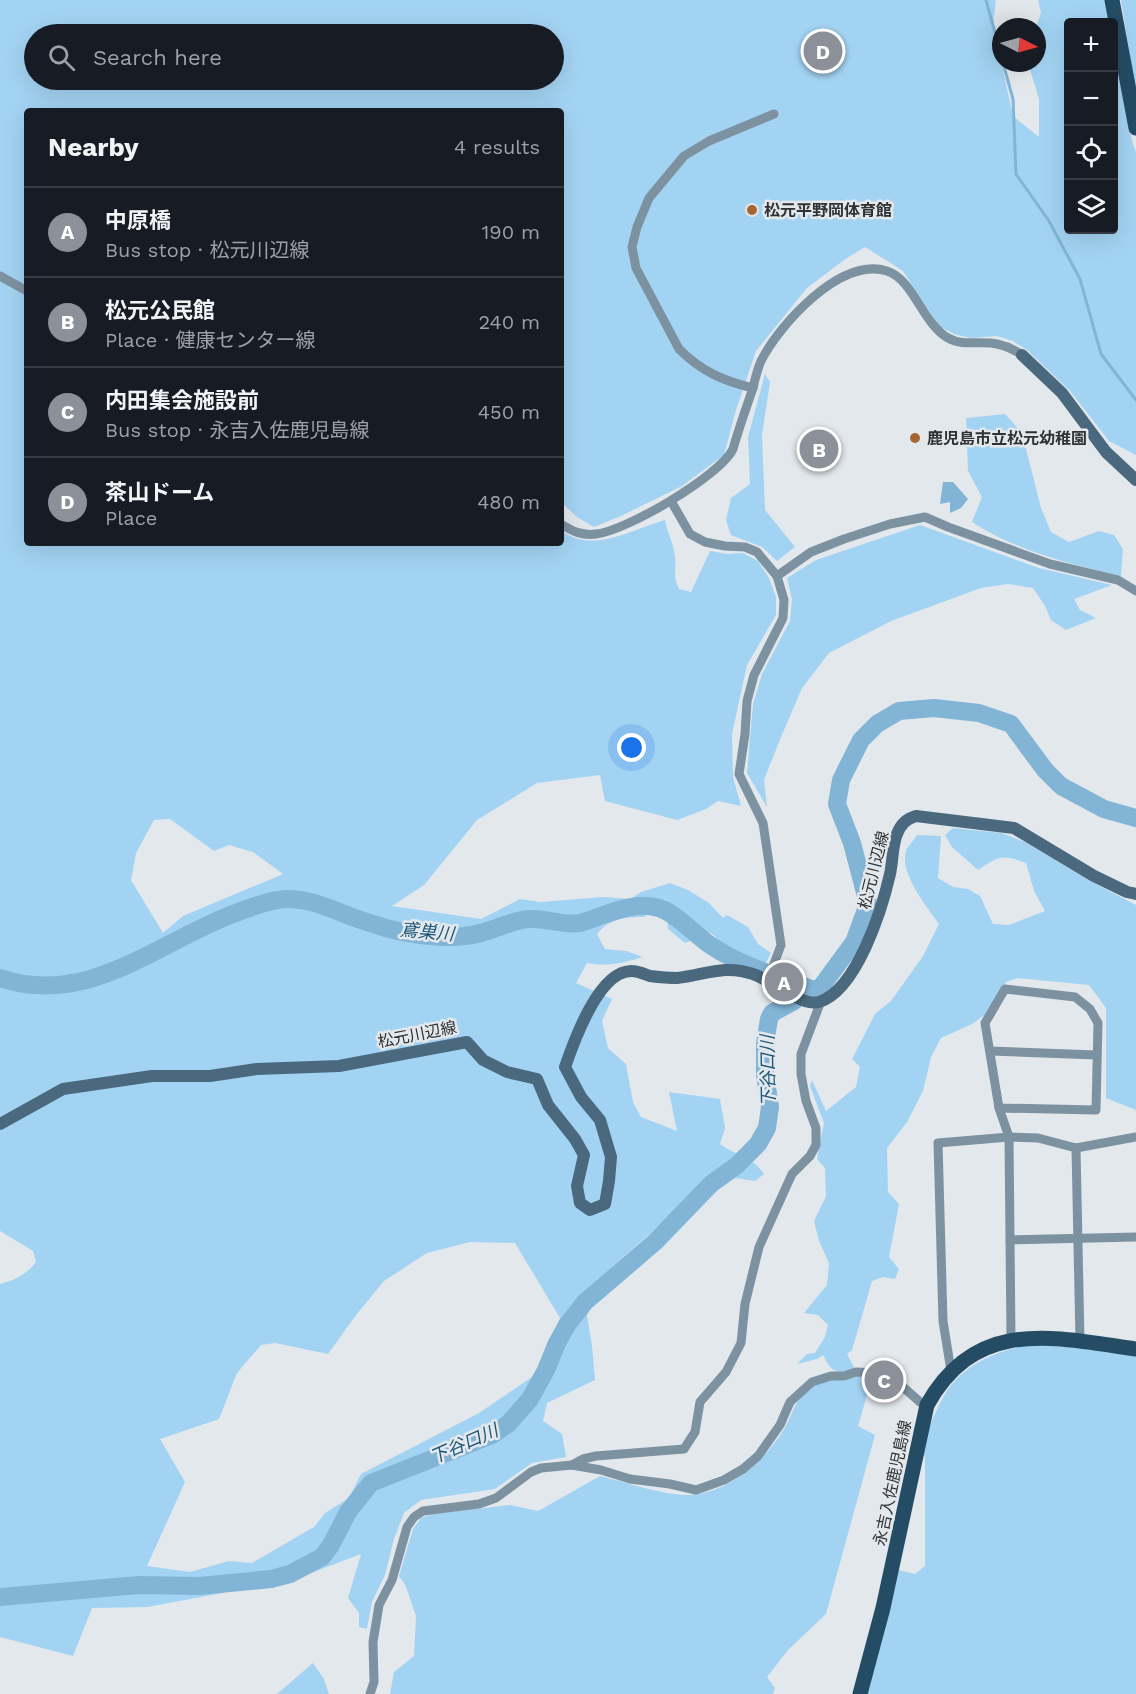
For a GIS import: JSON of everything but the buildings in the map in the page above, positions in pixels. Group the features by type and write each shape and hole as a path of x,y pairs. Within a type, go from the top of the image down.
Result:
{"main road":[{"path":"1112,0 1136,128"},
{"path":"1022,355 1062,393 1106,452 1136,480"},
{"name":"松元川辺線","path":"0,1124 63,1089 152,1076 210,1076 257,1069 339,1066 467,1042 483,1060 507,1072 537,1079 548,1106 565,1125 584,1155 577,1186 580,1203 590,1210 605,1204 611,1156 600,1120 581,1097 565,1067 588,1014 612,976 631,971 677,978 727,968 768,979 791,994 817,1002 844,984 856,969 881,911 896,837 908,818 916,816 1014,828 1094,876 1126,892 1136,894"},
{"name":"永吉入佐鹿児島線","path":"860,1694 883,1608 927,1405 937,1386 968,1357 989,1346 1011,1340 1029,1338 1080,1341 1136,1349"}],"street":[{"path":"753,388 726,382 712,376 679,349 636,268 632,247 637,227 649,198 684,156 709,141 774,114"},
{"path":"564,526 577,534 598,534 644,516 670,501 729,456 760,364 771,344 787,323 812,299 845,275 860,270 886,270 905,284 937,331 964,344 996,343 1022,355"},
{"path":"0,276 24,289"},
{"path":"670,501 690,534 705,542 745,547 757,552 777,576 784,600 783,618 754,675 749,692 739,774 763,824 781,945 768,979"},
{"path":"777,576 811,552 890,524 925,517 1050,564 1118,580 1136,591"},
{"path":"999,1108 1096,1110 1098,1023 1090,1009 1075,997 1005,989 985,1023 999,1108 1010,1137 1011,1340"},
{"path":"572,1465 596,1456 684,1449 695,1432 700,1402 726,1372 741,1343 745,1304 759,1246 792,1174 810,1156 816,1145 816,1128 806,1101 801,1074 801,1054 817,1002"},
{"path":"990,1051 1096,1054"},
{"path":"951,1371 944,1321 938,1143 1038,1137 1076,1148 1136,1137"},
{"path":"1076,1148 1080,1341"},
{"path":"1010,1240 1136,1237"},
{"path":"370,1694 374,1682 373,1642 379,1605 392,1580 407,1527 414,1517 423,1511 479,1504 496,1498 531,1472 541,1468 572,1465 602,1470 630,1479 696,1490 724,1480 743,1469 758,1456 780,1425 790,1401 812,1382 831,1376 844,1376 856,1372 879,1372 895,1380 920,1402 927,1405"}],"shaded area":[{"path":"0,0 996,0 992,18 992,72 1003,72 1013,116 1039,137 1039,99 1031,72 1046,72 1046,18 1039,18 1041,13 1038,0 1107,0 1110,18 1064,18 1064,234 1118,234 1118,61 1136,152 1136,455 1109,441 1070,391 1027,350 1013,341 997,336 970,338 954,334 939,326 903,271 865,247 807,288 756,351 724,455 682,486 594,527 577,517 564,505 564,108 24,108 24,546 564,546 564,532 585,540 599,540 626,534 665,520 674,552 675,576 679,589 691,592 710,551 728,554 743,553 758,561 769,578 776,597 776,615 747,665 732,734 733,777 741,806 718,801 706,809 677,820 605,801 600,775 537,783 477,820 424,885 392,906 481,919 520,899 540,902 604,897 630,899 641,892 670,883 688,890 709,903 723,918 727,915 748,927 758,944 771,953 765,964 721,942 711,933 685,943 668,929 666,899 644,917 630,917 612,922 597,934 605,949 626,951 643,957 615,964 587,963 576,983 612,999 602,1021 608,1048 626,1064 633,1102 641,1117 677,1131 669,1092 720,1099 725,1128 720,1144 750,1160 764,1174 755,1181 734,1178 681,1203 653,1231 590,1286 587,1316 595,1380 547,1403 543,1421 562,1434 566,1457 532,1463 495,1489 421,1500 404,1513 394,1539 385,1575 372,1602 367,1629 359,1627 359,1613 348,1598 361,1554 293,1580 147,1607 92,1608 73,1656 0,1637 0,1284 20,1276 36,1262 33,1251 0,1231","holes":["170,819 214,851 229,845 253,852 283,874 183,916 163,933 131,880 136,853 154,820","470,1242 515,1243 560,1318 538,1373 479,1413 361,1474 349,1498 325,1513 314,1527 252,1563 229,1561 190,1572 147,1566 185,1482 160,1439 219,1419 237,1373 261,1345 275,1343 328,1354 384,1281 427,1253"]},
{"path":"1121,0 1136,0 1136,94"},
{"path":"765,374 770,382 762,435 765,510 795,547 777,561 762,547 731,535 726,520 731,498 750,484 748,437"},
{"path":"1005,414 1022,433 1041,508 1051,532 1069,542 1099,531 1114,535 1123,549 1121,576 1025,549 972,522 982,497 968,471 966,418"},
{"path":"943,482 953,482 968,499 961,508 950,513 950,502 940,504"},
{"path":"920,525 1039,568 1112,585 1074,599 1080,610 1096,618 1066,630 1051,620 1033,588 1008,584 981,588 891,621 829,653 802,688 781,737 764,780 767,807 747,773 753,704 762,674 790,621 792,599 787,578 816,560"},
{"path":"953,828 1002,833 1027,843 1136,905 1136,1110 1106,1098 1106,1008 1089,985 1017,978 1006,982 993,1009 972,1024 941,1038 931,1057 923,1091 907,1122 887,1148 888,1192 899,1204 889,1257 899,1269 895,1279 883,1277 872,1281 852,1350 847,1354 855,1369 844,1372 836,1371 829,1366 823,1355 817,1359 797,1364 807,1354 815,1353 825,1337 828,1325 818,1315 804,1313 827,1285 829,1263 819,1241 814,1221 826,1196 825,1168 817,1159 824,1123 810,1086 812,1080 826,1111 856,1087 860,1067 852,1059 875,1014 891,1001 923,956 939,924 910,879 905,860 907,849 917,835 941,836 938,878 953,887 968,889 980,896 993,924 1009,925 1045,911 1034,891 1026,863 1012,858 1001,858 978,870 952,847 945,835"},
{"path":"1031,1344 1136,1353 1136,1694 867,1694 898,1570 915,1574 925,1566 925,1457 920,1449 938,1407 953,1383 972,1366 1006,1350"},
{"path":"869,1377 869,1388 858,1426 875,1435 826,1614 788,1650 767,1677 775,1688 773,1694 390,1694 394,1672 414,1656 416,1616 405,1584 399,1576 413,1529 421,1518 433,1514 510,1505 538,1511 600,1476 675,1494 700,1494 715,1490 742,1474 766,1453 784,1429 803,1394 825,1381"},
{"path":"313,1663 324,1679 329,1694 277,1694"}],"waterway":[{"path":"986,0 992,22"},
{"path":"1006,72 1013,99 1016,174 1049,221 1080,279 1101,354 1136,400"},
{"name":"鳶巣川","path":"0,978 31,985 61,985 90,979 118,969 228,916 263,903 296,899 395,930 423,936 442,937 476,934 525,919 568,924 580,923 629,907 649,906 672,914 721,952 760,970 814,990 821,987 854,942 868,904 852,843 837,804 841,780 861,740 877,724 899,711 934,708 979,713 1011,724 1045,770 1061,786 1104,809 1136,818"},
{"name":"下谷口川","path":"0,1597 139,1585 199,1586 271,1579 290,1574 322,1557 348,1512 371,1483 492,1435 508,1424 530,1399 567,1325 585,1302 655,1242 711,1184 736,1166 758,1144 767,1128 770,1107 765,1074 765,1044 769,1019 772,1013 794,1001"}],"place":[{"name":"茶山ドーム","path":"823,51"},
{"name":"松元平野岡体育館","path":"752,210"},
{"name":"鹿児島市立松元幼稚園","path":"915,438"},
{"name":"松元公民館","path":"819,449"},
{"name":"中原橋","path":"784,982"},
{"name":"内田集会施設前","path":"884,1380"}]}
